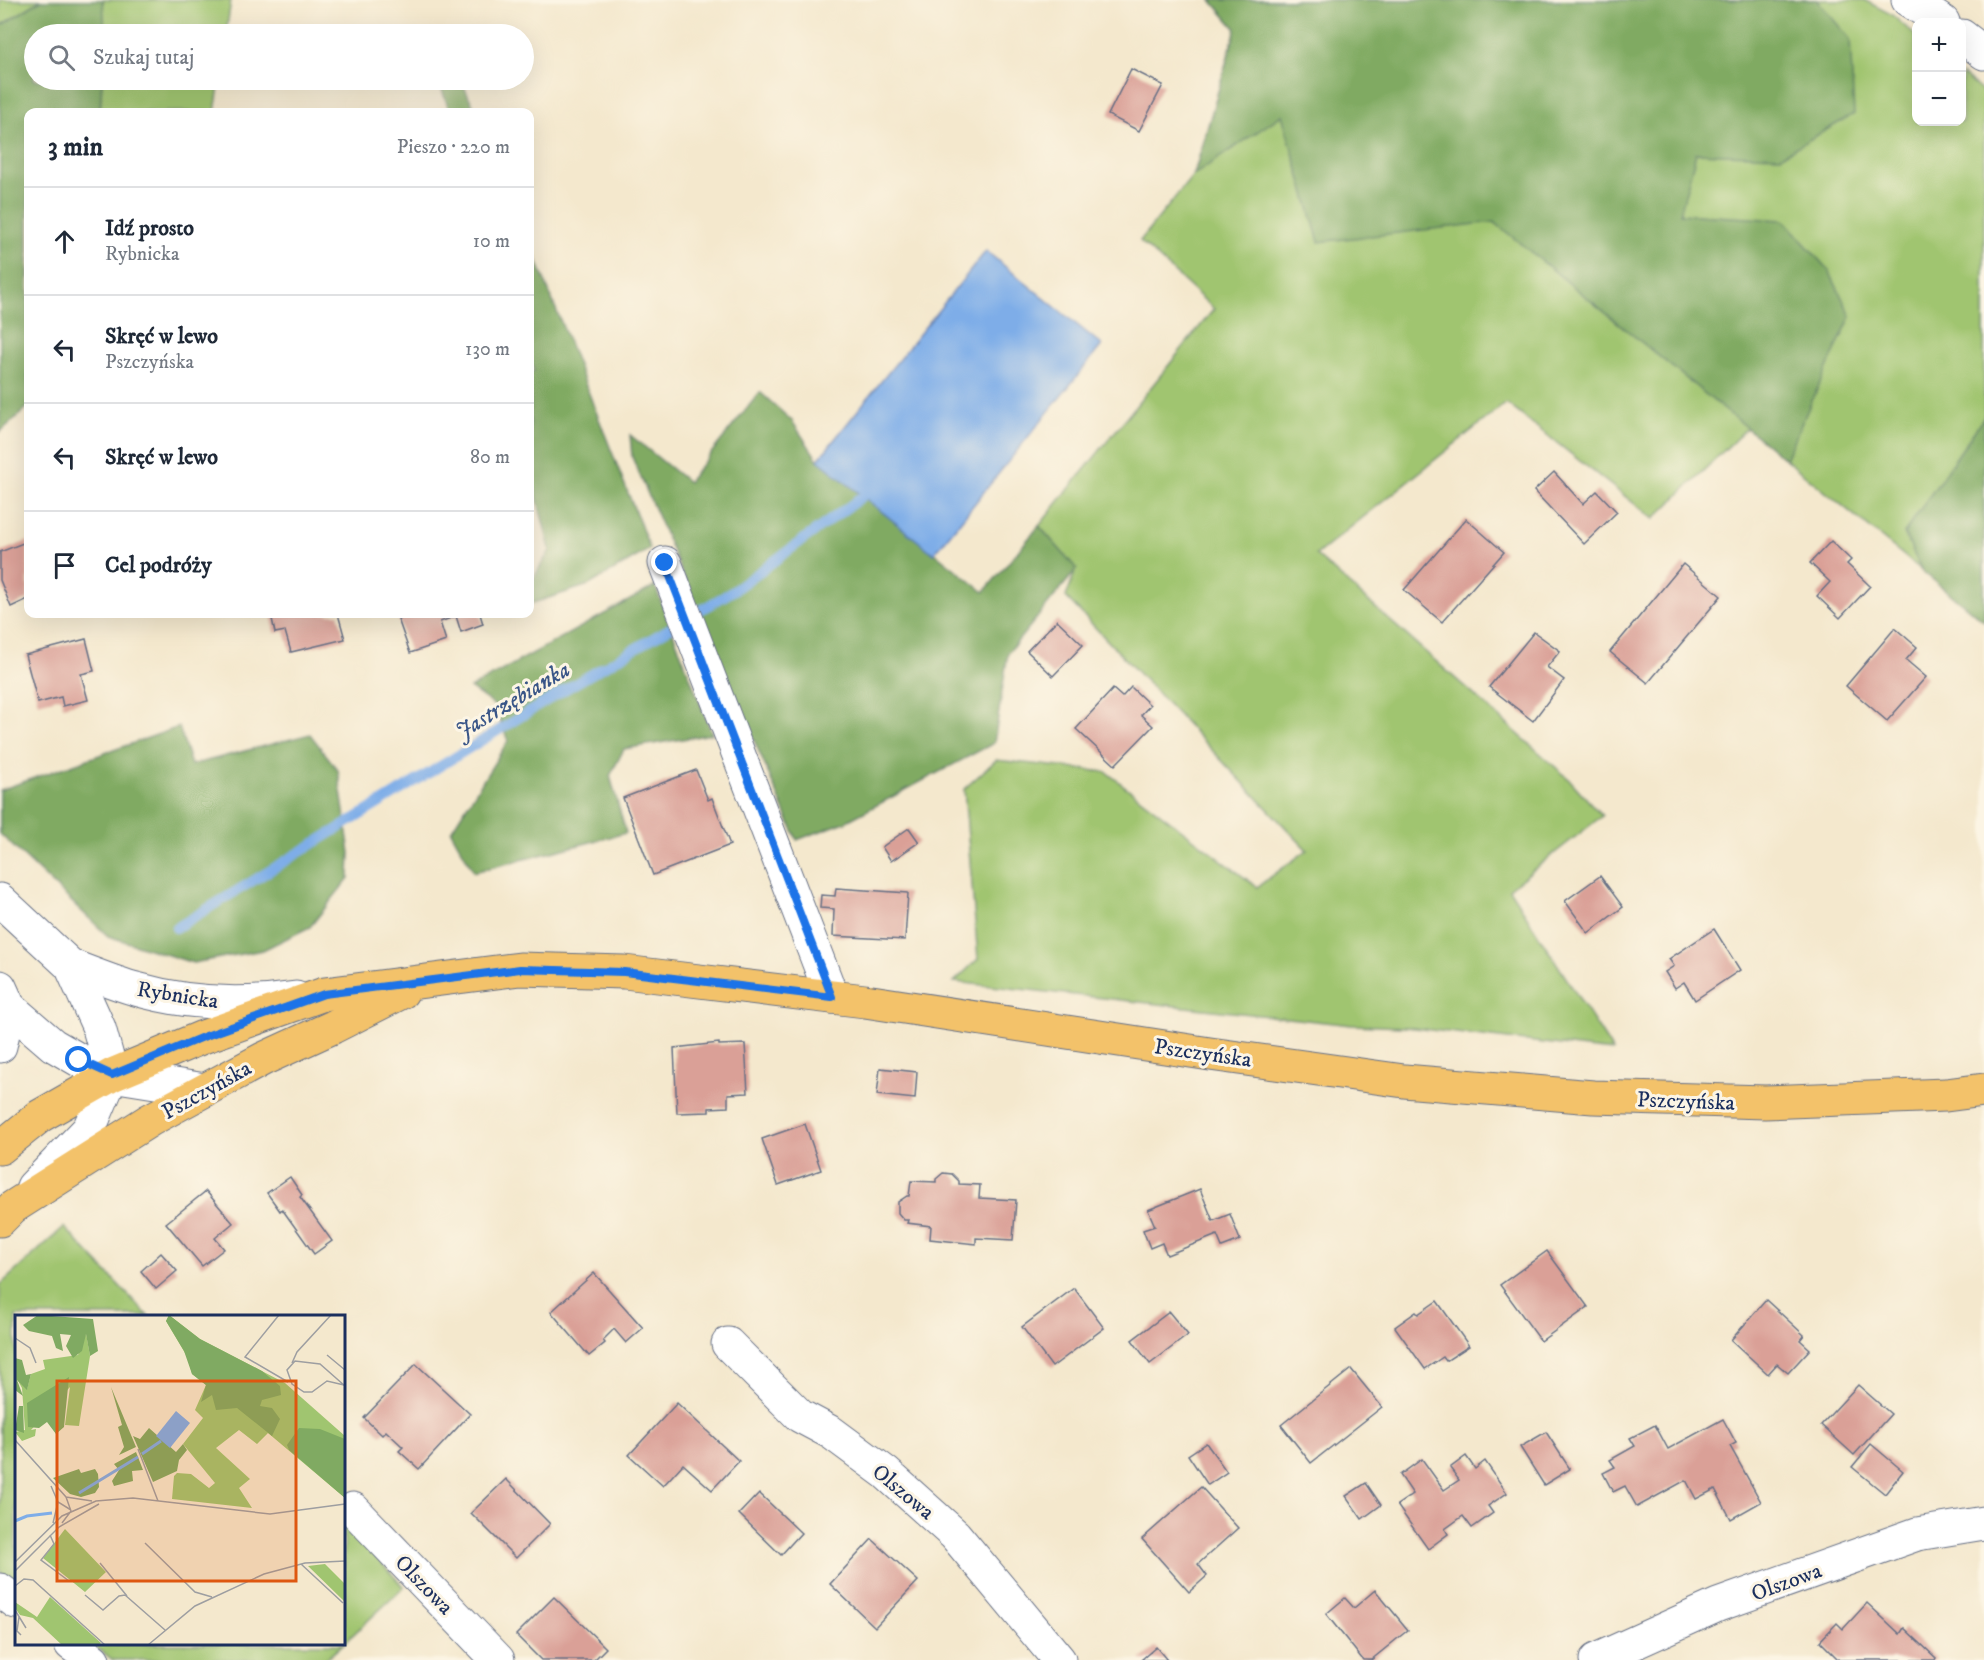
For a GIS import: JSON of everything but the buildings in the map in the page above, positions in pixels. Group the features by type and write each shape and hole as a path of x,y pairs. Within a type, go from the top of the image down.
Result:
{"main road":[{"name":"Pszczyńska","path":"0,1148 40,1116 112,1075 203,1037 324,994 520,969 624,972 832,997 1404,1081 1593,1097 1765,1102 1946,1095 1984,1090"},
{"name":"Pszczyńska","path":"6,1214 150,1120 262,1059 425,981"}],"street":[{"path":"1908,0 1937,18"},
{"path":"1928,0 1941,18"},
{"path":"1966,39 1984,52"},
{"path":"665,563 832,997"},
{"name":"Rybnicka","path":"0,900 71,966 99,1028 112,1075"},
{"name":"Rybnicka","path":"71,966 136,989 178,998 234,1003 277,1001 324,994"},
{"path":"5,997 53,1045 79,1060 112,1075 205,1090"},
{"path":"0,1046 5,997"},
{"path":"6,1214 89,1129 112,1075"},
{"name":"Olszowa","path":"728,1344 800,1416 832,1433 886,1473 956,1534 1059,1660"},
{"name":"Olszowa","path":"353,1509 498,1660"},
{"name":"Olszowa","path":"1596,1660 1718,1605 1917,1534 1984,1523"},
{"path":"0,1590 15,1601"},
{"path":"72,1645 93,1660"}],"green space":[{"path":"0,0 41,0 0,26"},
{"path":"41,0 103,0 104,24 24,24 24,90 101,90 100,108 24,108 24,411 0,432 0,26"},
{"path":"102,0 231,0 227,24 103,24"},
{"path":"1211,0 1864,0 1891,14 1912,32 1912,126 1966,126 1966,77 1984,93 1984,621 1747,428 1654,519 1506,403 1316,555 1569,779 1602,816 1509,889 1613,1051 1405,1027 1352,1025 954,982 978,959 964,789 996,760 1106,772 1257,887 1307,850 1066,597 1076,569 1039,526 1214,309 1140,241 1194,174 1236,29"},
{"path":"1211,0 1817,0 1850,39 1854,114 1781,156 1696,153 1680,214 1784,220 1829,271 1851,316 1785,459 1494,222 1319,242 1282,115 1194,175 1236,29"},
{"path":"101,90 218,90 216,108 100,108"},
{"path":"442,90 466,90 474,108 449,108"},
{"path":"534,253 650,549 589,585 534,603 534,577 550,550 534,486"},
{"path":"760,392 792,421 818,460 984,592 1039,526 1077,569 1008,653 994,743 845,822 797,840 632,457 630,435 688,482"},
{"path":"1984,417 1984,621 1922,571 1904,533"},
{"path":"655,586 712,734 624,749 610,776 626,833 474,872 451,831 508,741 494,705 470,688"},
{"path":"179,727 191,765 310,734 338,770 350,853 349,878 310,927 263,950 193,963 108,936 0,834 0,790"},
{"path":"64,1227 147,1315 15,1315 15,1584 0,1572 0,1285"},
{"path":"345,1524 404,1587 345,1642"},
{"path":"93,1645 342,1645 325,1660 113,1660"}],"water":[{"path":"986,251 1102,345 934,554 818,460"}],"waterway":[{"name":"Jastrzębianka","path":"176,928 566,689 733,591 863,496"}],"route":[{"path":"79,1060 112,1075 203,1037 324,994 520,969 624,972 832,997 665,563"}]}
